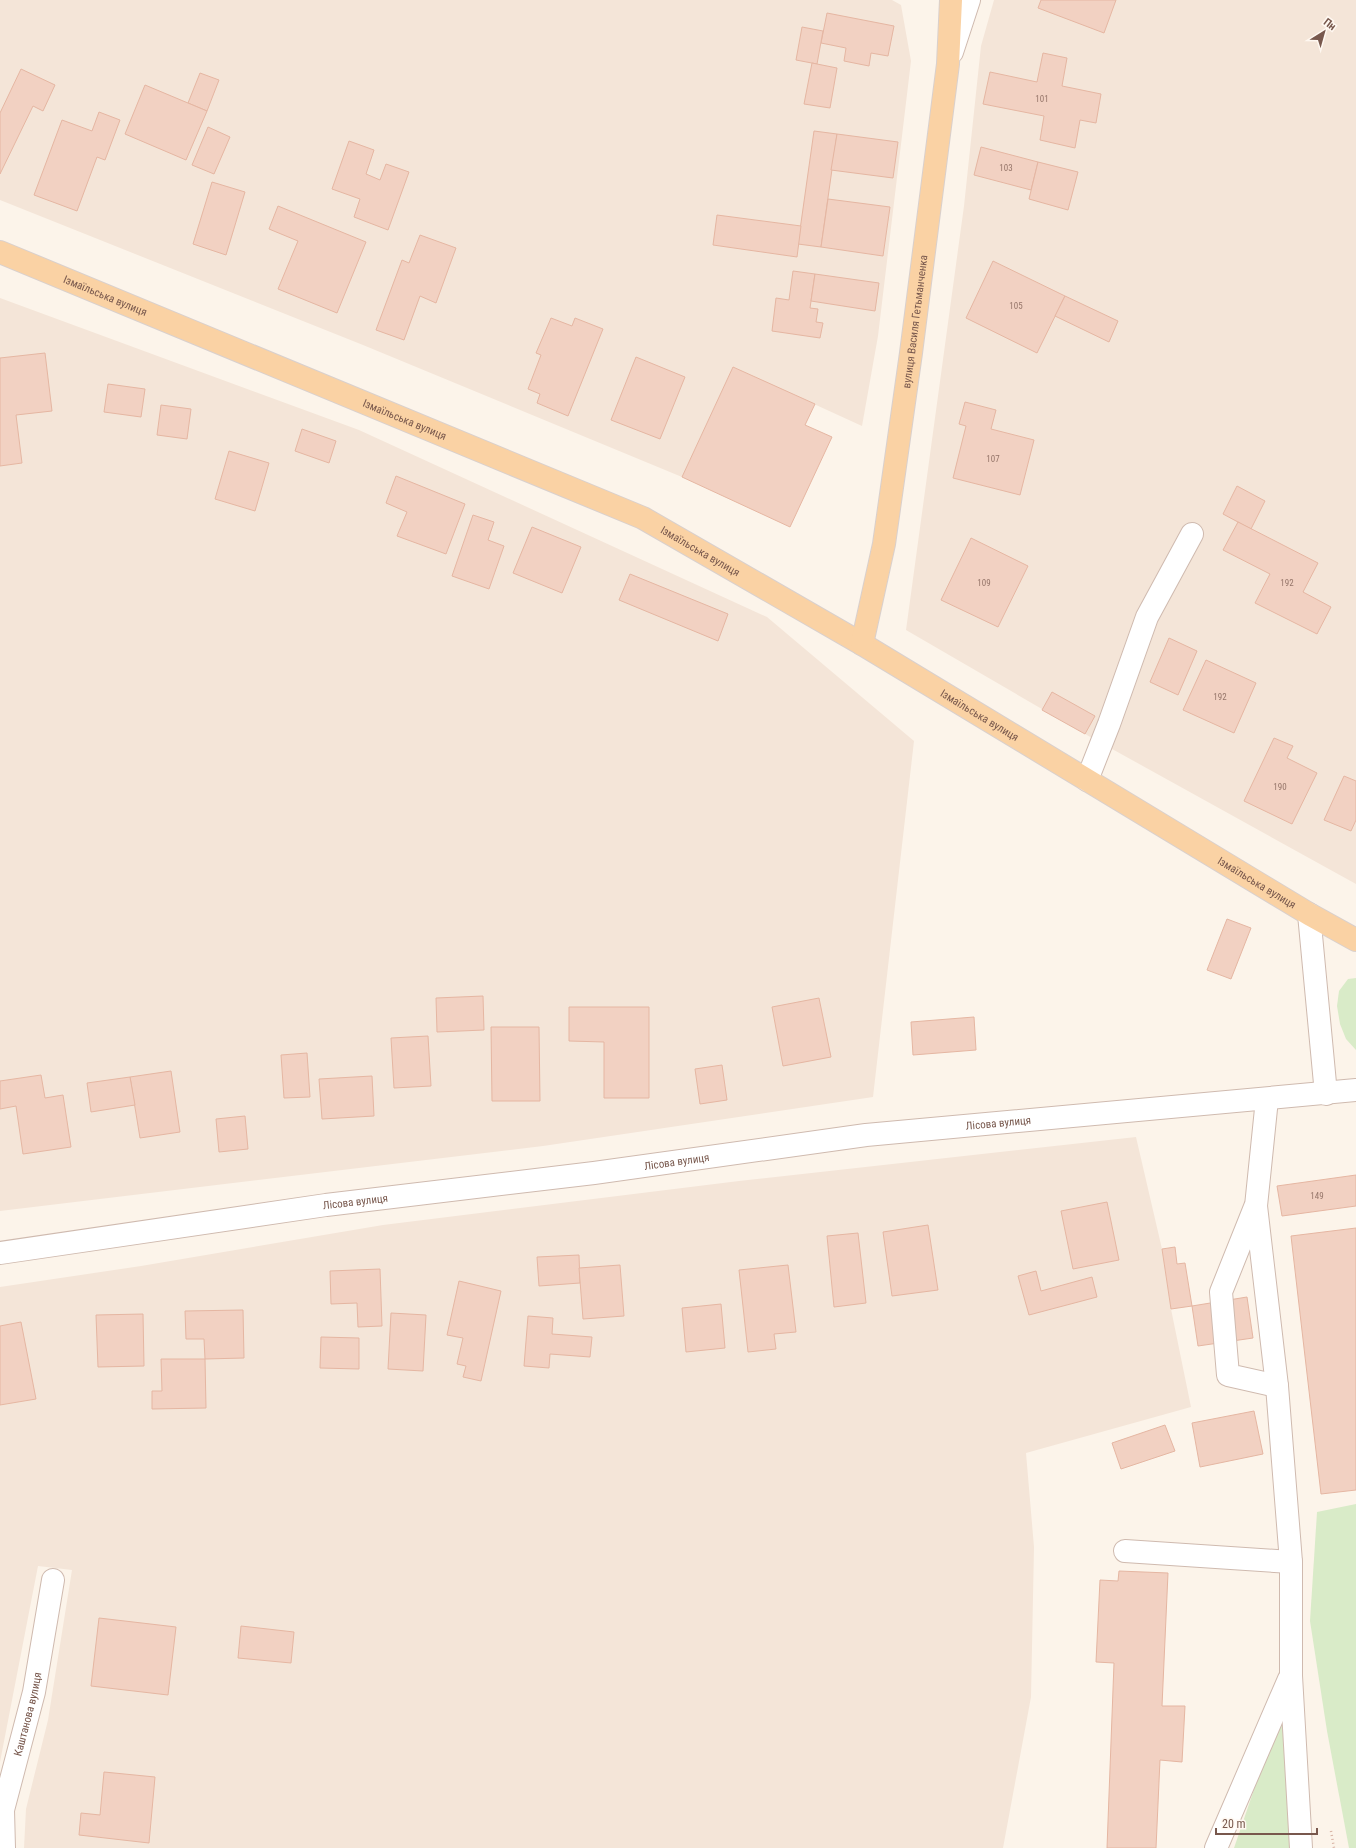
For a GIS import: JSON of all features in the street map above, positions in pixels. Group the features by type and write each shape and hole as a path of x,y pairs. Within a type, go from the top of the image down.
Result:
{"main road":[{"path":"948,64 951,0"},
{"name":"вулиця Василя Гетьманченка","path":"862,644 884,544 912,353 948,64"},
{"name":"Ізмаїльська вулиця","path":"0,252 643,518 862,644 1309,914 1356,940"}],"street":[{"name":"вулиця Василя Гетьманченка","path":"948,64 969,0"},
{"path":"1087,780 1109,724 1147,617 1192,534"},
{"path":"1309,914 1326,1094"},
{"name":"Лісова вулиця","path":"0,1252 326,1205 594,1173 866,1135 1326,1094 1356,1090"},
{"path":"1267,1099 1256,1206 1278,1386 1291,1562 1291,1676 1302,1848"},
{"path":"1256,1206 1221,1292 1228,1375 1278,1386"},
{"path":"1125,1551 1291,1562"},
{"name":"Каштанова вулиця","path":"4,1848 3,1810 34,1692 53,1580"},
{"path":"1216,1848 1291,1676"}],"shaded area":[{"path":"0,0 892,0 901,5 911,61 878,336 862,426 733,367 682,477 363,345 0,200"},
{"path":"994,0 1356,0 1356,884 1085,734 906,630 964,206 981,46"},
{"path":"0,298 359,430 767,617 914,741 873,1097 543,1146 0,1211"},
{"path":"1136,1137 1162,1249 1171,1309 1191,1407 1026,1453 1034,1547 1031,1697 1003,1848 24,1848 26,1809 48,1720 72,1570 38,1566 0,1762 0,1287 141,1266 383,1225 739,1181"}],"green space":[{"path":"1356,978 1356,1050 1346,1039 1340,1024 1337,1006 1339,991 1348,979"},
{"path":"1356,1504 1356,1848 1349,1848 1327,1731 1310,1621 1317,1512"},
{"path":"1283,1717 1291,1848 1234,1848 1261,1769"}],"building":[{"path":"1041,0 1116,0 1104,33 1038,8"},
{"path":"827,13 894,26 888,56 871,53 869,66 844,61 846,48 821,43"},
{"path":"802,27 823,31 817,64 796,60"},
{"path":"1043,53 1067,58 1062,86 1101,94 1096,123 1080,120 1075,148 1040,140 1044,116 983,104 990,72 1037,82"},
{"path":"812,63 837,68 830,108 804,104"},
{"path":"21,69 55,85 43,111 33,106 0,174 0,113"},
{"path":"200,73 219,80 207,111 188,103"},
{"path":"145,85 207,111 186,160 125,134"},
{"path":"99,112 120,120 105,160 97,157 77,211 34,195 62,120 92,131"},
{"path":"208,127 230,137 214,174 192,165"},
{"path":"814,131 837,134 821,247 798,244"},
{"path":"837,134 898,142 893,178 831,170"},
{"path":"349,141 374,150 366,174 380,180 386,164 409,172 388,230 354,217 360,199 332,189"},
{"path":"981,147 1038,162 1031,190 974,175"},
{"path":"1038,162 1078,172 1068,210 1029,199"},
{"path":"212,182 245,192 226,255 193,244"},
{"path":"828,199 890,207 883,256 821,247"},
{"path":"278,206 366,242 337,313 278,289 298,241 269,229"},
{"path":"717,215 801,226 797,257 713,245"},
{"path":"420,235 456,248 436,303 420,296 404,340 376,330 402,260 409,263"},
{"path":"993,261 1065,296 1037,353 966,318"},
{"path":"793,271 815,274 810,308 818,309 816,322 823,323 820,338 772,331 776,298 789,300"},
{"path":"815,274 879,283 875,311 811,301"},
{"path":"1065,296 1118,321 1109,342 1055,316"},
{"path":"551,318 572,326 575,318 603,329 568,416 537,403 540,394 528,389 541,355 536,353"},
{"path":"45,353 52,411 16,415 22,463 0,466 0,358"},
{"path":"636,357 685,377 660,439 611,420"},
{"path":"733,367 815,404 805,425 832,437 790,527 682,477"},
{"path":"108,384 145,389 141,417 104,412"},
{"path":"965,402 996,410 991,429 1034,440 1020,495 953,478 966,426 959,424"},
{"path":"161,405 191,409 187,439 157,435"},
{"path":"302,429 336,441 329,463 295,451"},
{"path":"229,451 269,463 255,511 215,499"},
{"path":"396,476 465,504 446,554 397,536 407,512 386,503"},
{"path":"1237,486 1265,501 1251,529 1223,514"},
{"path":"473,515 494,522 488,540 504,546 489,589 452,576"},
{"path":"1238,522 1318,563 1303,592 1331,607 1317,634 1255,603 1270,574 1223,550"},
{"path":"532,527 581,547 562,593 513,573"},
{"path":"971,538 1028,566 998,627 941,600"},
{"path":"630,574 728,614 718,641 619,600"},
{"path":"1169,638 1197,651 1178,695 1150,682"},
{"path":"1206,660 1256,683 1234,733 1183,710"},
{"path":"1052,692 1095,716 1085,734 1042,710"},
{"path":"1274,738 1293,746 1287,758 1317,773 1292,824 1244,801"},
{"path":"1344,776 1356,781 1356,820 1351,831 1324,820"},
{"path":"1227,919 1251,928 1231,979 1207,970"},
{"path":"483,996 484,1030 437,1032 436,998"},
{"path":"819,998 831,1057 783,1066 772,1007"},
{"path":"569,1007 649,1007 649,1098 604,1098 604,1042 569,1041"},
{"path":"974,1017 976,1050 913,1055 911,1022"},
{"path":"491,1027 539,1027 540,1101 492,1101"},
{"path":"428,1036 431,1086 394,1088 391,1038"},
{"path":"307,1053 310,1097 284,1098 281,1055"},
{"path":"722,1065 727,1100 700,1104 695,1069"},
{"path":"171,1071 180,1132 140,1138 130,1077"},
{"path":"41,1075 45,1098 63,1095 71,1147 23,1154 16,1106 0,1109 0,1081"},
{"path":"372,1076 374,1116 322,1119 319,1079"},
{"path":"130,1077 135,1105 91,1112 87,1083"},
{"path":"245,1116 248,1149 219,1152 216,1119"},
{"path":"1356,1175 1356,1206 1282,1216 1277,1186"},
{"path":"1107,1202 1119,1260 1073,1269 1061,1211"},
{"path":"928,1225 938,1290 892,1296 883,1232"},
{"path":"1356,1228 1356,1490 1321,1494 1291,1236"},
{"path":"858,1233 866,1303 834,1307 827,1236"},
{"path":"1175,1247 1177,1264 1185,1263 1192,1306 1171,1309 1162,1249"},
{"path":"579,1255 580,1283 539,1286 537,1257"},
{"path":"620,1265 624,1316 583,1319 579,1268"},
{"path":"788,1265 796,1332 774,1334 776,1349 748,1352 739,1270"},
{"path":"380,1269 382,1326 358,1327 357,1303 331,1304 330,1271"},
{"path":"1036,1271 1041,1291 1092,1277 1097,1297 1029,1315 1018,1276"},
{"path":"459,1281 501,1291 481,1381 463,1377 466,1366 457,1364 463,1338 447,1335"},
{"path":"1247,1297 1253,1338 1198,1346 1192,1306"},
{"path":"721,1304 725,1348 686,1352 682,1308"},
{"path":"243,1310 244,1358 205,1359 204,1339 186,1339 185,1311"},
{"path":"391,1313 426,1315 423,1371 388,1369"},
{"path":"143,1314 144,1366 98,1367 96,1315"},
{"path":"528,1316 553,1318 552,1334 592,1337 590,1357 550,1354 549,1368 524,1366"},
{"path":"21,1322 36,1399 0,1405 0,1326"},
{"path":"321,1337 359,1338 359,1369 320,1368"},
{"path":"161,1359 205,1359 206,1408 152,1409 152,1391 162,1391"},
{"path":"1254,1411 1263,1454 1200,1467 1192,1423"},
{"path":"1165,1425 1175,1451 1121,1469 1112,1443"},
{"path":"1119,1571 1168,1573 1162,1706 1185,1706 1182,1762 1160,1760 1156,1848 1107,1848 1114,1663 1096,1662 1100,1580 1118,1581"},
{"path":"99,1618 176,1627 168,1695 91,1686"},
{"path":"241,1626 294,1632 291,1663 238,1658"},
{"path":"104,1772 155,1777 149,1843 79,1835 81,1813 100,1815"}]}
